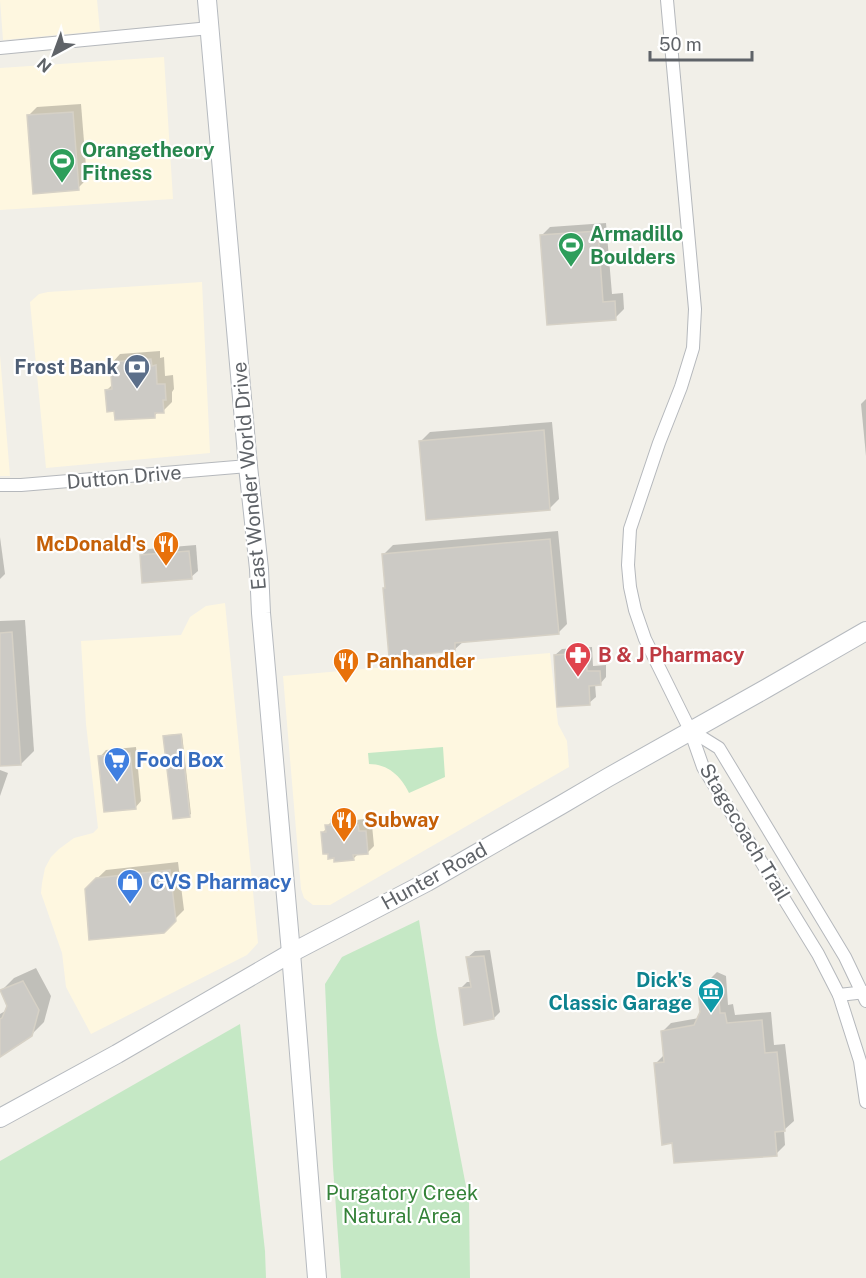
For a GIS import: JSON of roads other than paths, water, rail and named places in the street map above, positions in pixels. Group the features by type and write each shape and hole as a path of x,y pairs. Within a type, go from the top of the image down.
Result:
{"main road":[{"name":"East Wonder World Drive","path":"207,0 259,569 316,1278"},
{"name":"Hunter Road","path":"0,1118 117,1054 291,952 427,882 866,631"}],"street":[{"path":"668,0 695,330 693,348 681,387 633,517 628,543 628,566 635,610 645,639 690,730"},
{"path":"0,48 210,28"},
{"name":"Dutton Drive","path":"0,485 248,466"},
{"name":"Stagecoach Trail","path":"690,730 703,767 818,954 839,995 860,1061 866,1102"},
{"name":"Stagecoach Trail","path":"690,730 719,748 845,957 865,995"},
{"path":"839,995 865,995"}],"place":[{"name":"Orangetheory Fitness","path":"62,184"},
{"name":"Armadillo Boulders","path":"571,268"},
{"name":"Frost Bank","path":"137,390"},
{"name":"McDonald's","path":"166,567"},
{"name":"B & J Pharmacy","path":"578,678"},
{"name":"Panhandler","path":"346,684"},
{"name":"Food Box","path":"117,783"},
{"name":"Subway","path":"344,843"},
{"name":"CVS Pharmacy","path":"130,905"},
{"name":"Dick's Classic Garage","path":"711,1014"}],"park label":[{"name":"Purgatory Creek Natural Area","path":"402,1204"}]}
